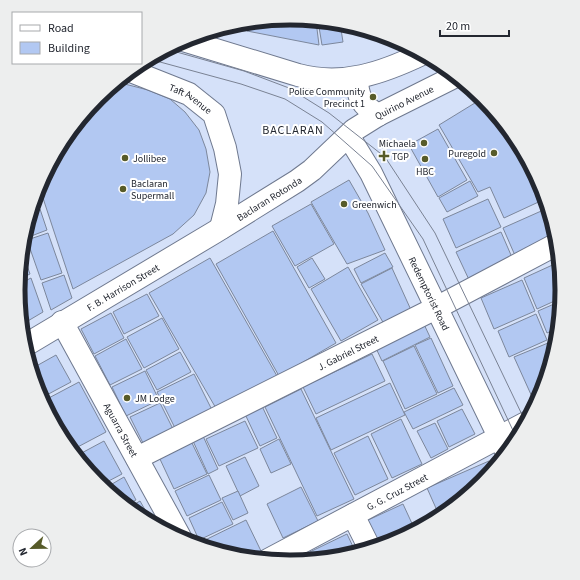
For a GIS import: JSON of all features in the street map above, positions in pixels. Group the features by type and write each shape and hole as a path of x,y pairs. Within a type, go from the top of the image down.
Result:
{"street":[{"path":"194,43 298,75 331,81 357,78 415,57"},
{"name":"Taft Avenue","path":"138,74 189,94 214,114 226,148 230,174"},
{"path":"357,78 357,90 360,101 368,110 378,115"},
{"name":"Quirino Avenue","path":"351,134 378,115 450,79"},
{"name":"Baclaran Rotonda","path":"221,228 297,181 351,134"},
{"name":"Redemptorist Road","path":"351,134 503,444"},
{"name":"Baclaran Rotonda","path":"221,228 227,204 230,174"},
{"name":"F. B. Harrison Street","path":"30,342 221,228"},
{"name":"J. Gabriel Street","path":"137,458 436,308 552,247"},
{"name":"Aguarra Street","path":"62,322 176,529"},
{"name":"G. G. Cruz Street","path":"279,554 353,515 503,444"},
{"path":"353,515 367,543"}],"building":[{"path":"290,25 317,27 319,45 247,31 247,28 255,27"},
{"path":"319,27 341,30 343,42 322,45"},
{"name":"Baclaran Supermall","path":"124,84 148,90 170,99 185,112 199,130 206,149 210,172 206,193 194,215 173,234 73,289 42,196 52,173 70,143 91,115"},
{"path":"476,102 489,115 510,143 528,173 540,201 504,218 490,187 478,192 439,125"},
{"path":"438,129 467,180 438,197 409,145"},
{"path":"349,180 368,213 385,250 347,264 311,202"},
{"path":"470,181 478,196 447,212 439,198"},
{"path":"488,199 501,227 456,248 443,219"},
{"path":"311,204 334,244 295,266 272,226"},
{"path":"40,209 47,230 30,236 34,221 37,210"},
{"path":"543,210 550,240 517,260 503,228"},
{"path":"273,231 336,343 279,376 216,264"},
{"path":"501,232 514,262 471,284 456,252"},
{"path":"48,233 62,273 41,280 29,245 30,239"},
{"path":"385,253 393,267 361,283 354,269"},
{"path":"210,258 277,376 217,410 149,293"},
{"path":"312,258 325,279 309,288 297,267"},
{"path":"27,264 30,274 26,276"},
{"path":"554,265 554,301 537,309 524,278"},
{"path":"348,267 378,320 341,341 311,289"},
{"path":"392,268 411,310 384,324 361,284"},
{"path":"64,275 72,298 51,310 42,283"},
{"path":"31,278 43,312 27,322 25,290 26,281"},
{"path":"522,280 535,311 494,329 481,298"},
{"path":"147,294 159,316 124,334 113,312"},
{"path":"554,304 552,331 547,333 538,311"},
{"path":"111,313 124,338 94,354 81,329"},
{"path":"536,314 547,340 509,357 498,331"},
{"path":"162,318 179,349 144,368 127,337"},
{"path":"422,320 430,337 382,361 374,344"},
{"path":"431,338 453,386 438,393 415,345"},
{"path":"126,339 142,369 110,385 95,356"},
{"path":"548,343 549,346 541,375 532,397 514,357"},
{"path":"414,346 437,394 405,409 383,361"},
{"path":"180,352 191,372 157,390 146,370"},
{"path":"372,354 385,381 316,414 303,387"},
{"path":"56,355 71,382 47,395 36,366"},
{"path":"145,371 159,400 126,416 112,387"},
{"path":"194,374 212,410 175,428 157,392"},
{"path":"79,382 106,432 77,447 48,398"},
{"path":"390,383 405,415 331,450 316,418"},
{"path":"454,388 463,405 413,429 404,412"},
{"path":"301,389 354,499 317,516 265,407"},
{"path":"160,403 173,429 143,443 130,417"},
{"path":"262,406 277,438 260,446 245,414"},
{"path":"462,409 475,434 449,447 437,421"},
{"path":"401,419 422,464 392,478 371,434"},
{"path":"245,421 258,448 219,466 206,439"},
{"path":"435,423 448,449 431,458 417,431"},
{"path":"203,436 218,469 208,474 193,441"},
{"path":"368,436 388,479 355,495 334,453"},
{"path":"279,439 291,464 271,473 260,449"},
{"path":"104,441 122,474 108,482 82,453"},
{"path":"191,441 207,474 174,489 159,457"},
{"path":"245,457 259,486 240,496 226,466"},
{"path":"489,461 490,463 465,489 437,510 427,488"},
{"path":"209,475 221,500 187,516 175,491"},
{"path":"124,477 136,500 132,502 111,485"},
{"path":"301,487 318,521 283,538 267,504"},
{"path":"238,491 248,513 233,520 222,498"},
{"path":"140,501 146,512 143,510 135,504"},
{"path":"222,502 233,524 200,539 198,538 189,518"},
{"path":"403,504 413,525 375,541 366,521"},
{"path":"246,520 261,551 257,553 238,550 204,541"},
{"path":"347,534 353,547 325,553 305,554"}],"tram line":[{"path":"174,51 244,71 289,88 329,113 385,157 435,233 523,416"},
{"path":"157,61 241,84 285,99 322,122 372,166 423,239 514,432"}],"place":[{"name":"Police Community Precinct 1","path":"373,97"},
{"name":"Michaela","path":"424,143"},
{"name":"Puregold","path":"494,153"},
{"name":"TGP","path":"384,156"},
{"name":"Jollibee","path":"125,158"},
{"name":"HBC","path":"425,159"},
{"name":"Baclaran Supermall","path":"123,189"},
{"name":"Greenwich","path":"344,204"},
{"name":"JM Lodge","path":"127,398"}],"district":[{"name":"BACLARAN","path":"293,130"}]}
